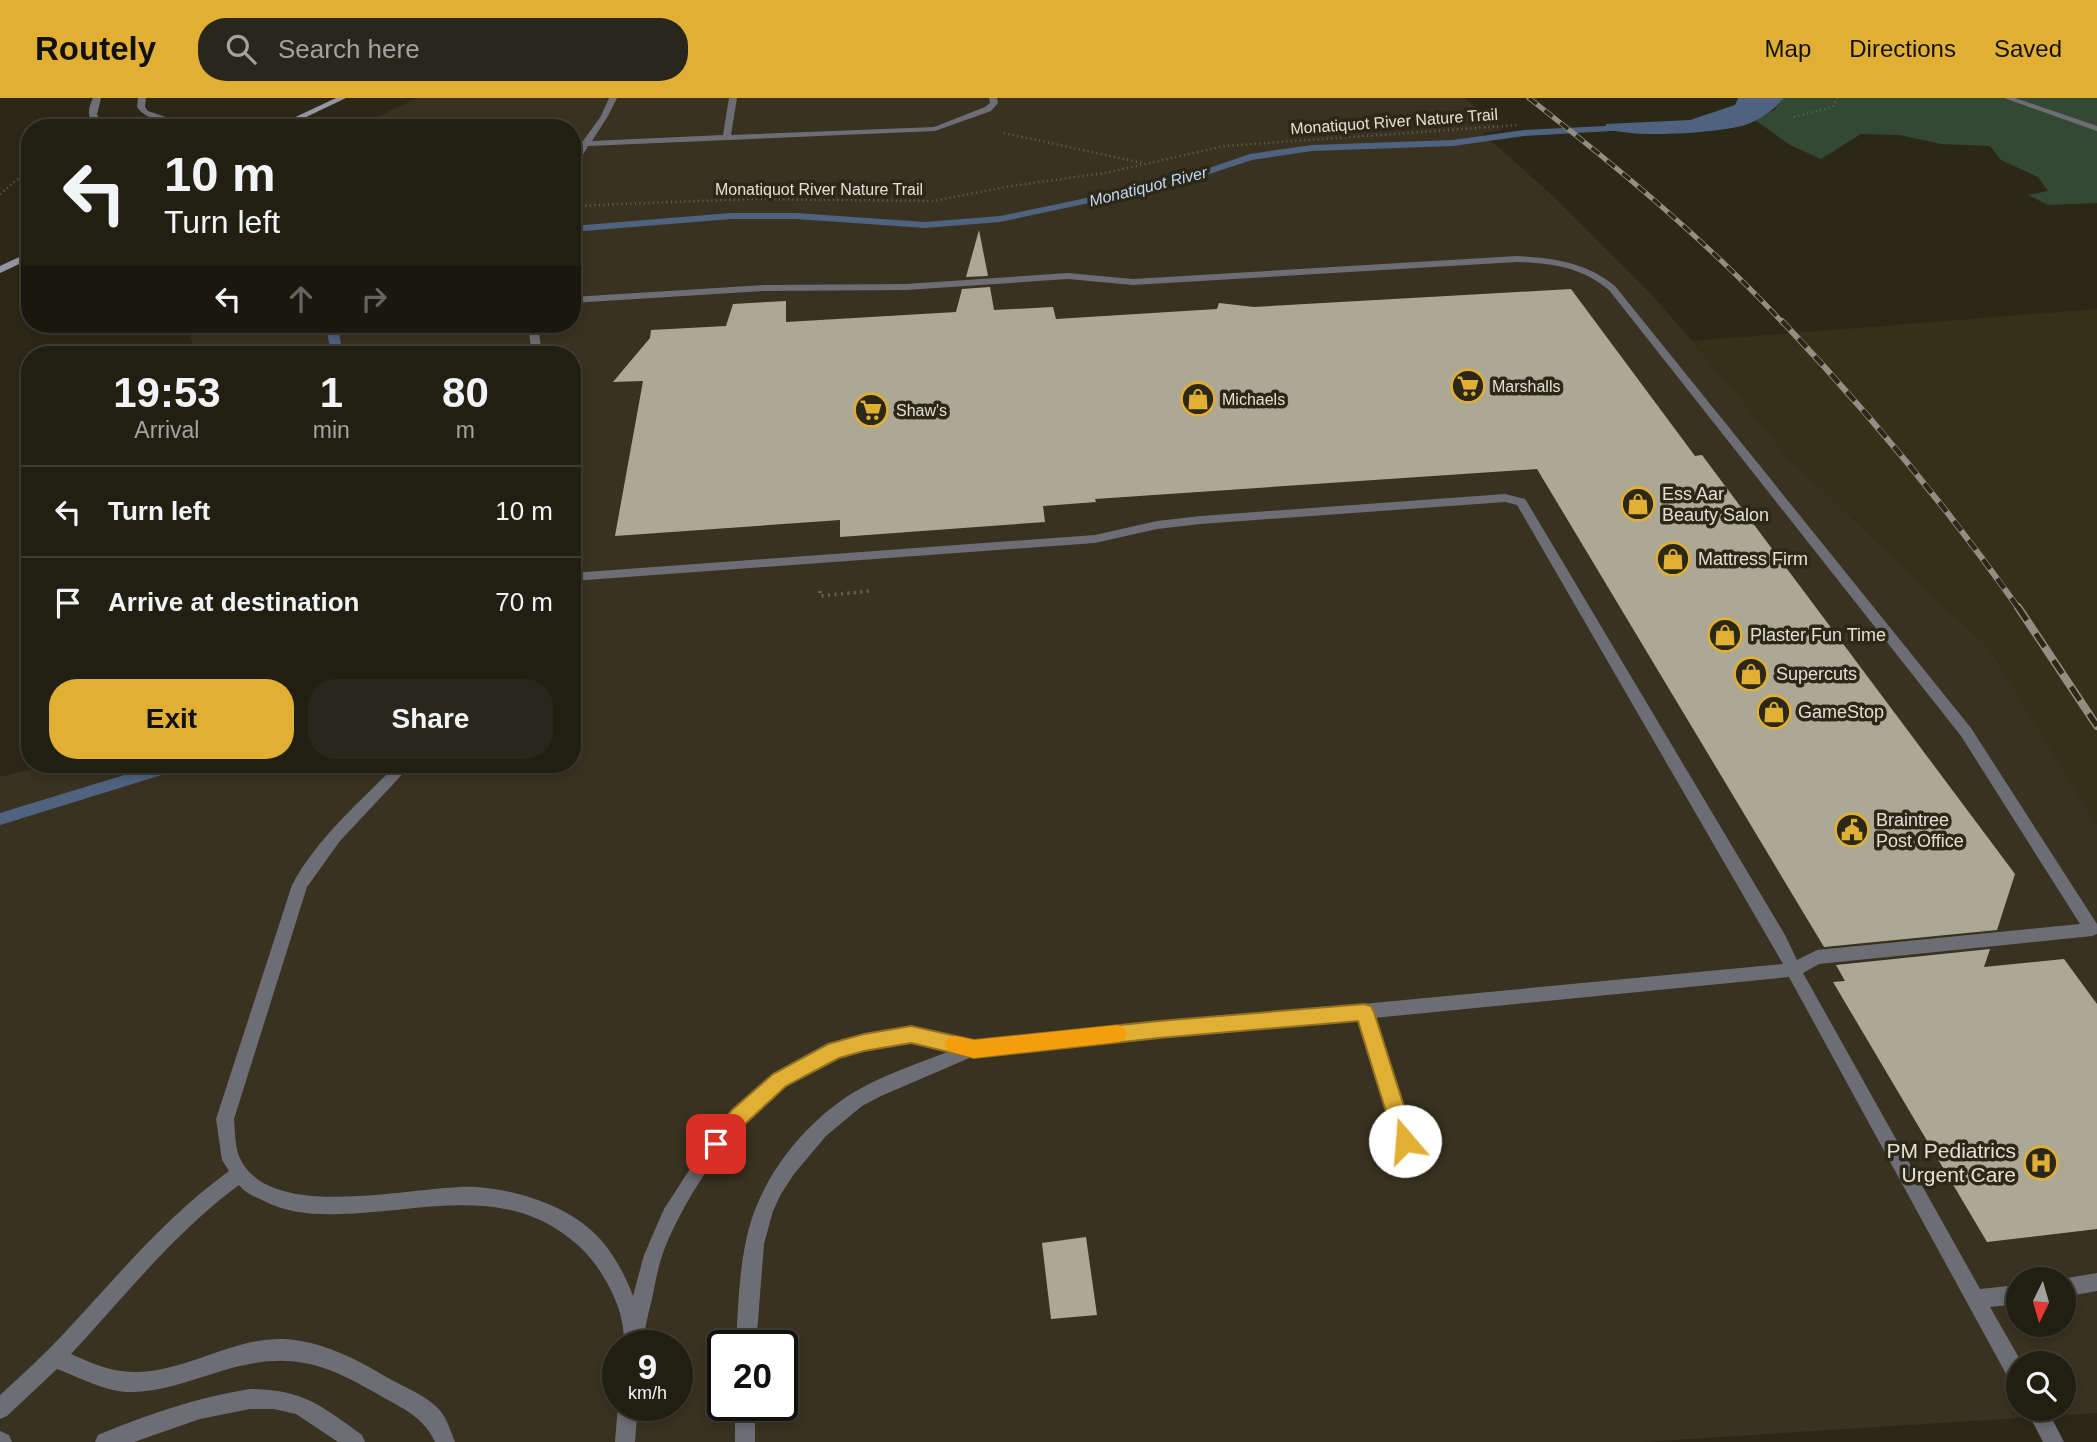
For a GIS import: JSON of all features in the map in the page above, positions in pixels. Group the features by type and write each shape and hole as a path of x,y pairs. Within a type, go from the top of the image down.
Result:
{"street":[{"path":"296,119 342,98"},
{"path":"0,270 21,259"}],"lane":[{"path":"94,119 91,111 97,98"},
{"path":"142,98 141,107 145,113 165,119"},
{"path":"582,145 603,121 612,98"},
{"path":"727,138 733,98"},
{"path":"582,145 935,128 970,117 992,106 993,98"},
{"path":"2008,98 2097,129"},
{"path":"581,299 766,288 906,287 1068,276 1133,282 1517,259 1580,266 1598,275 1612,288 1966,732 2094,933 1817,957 1793,970 1159,1029 974,1049 876,1090 849,1105 821,1128 798,1155 776,1188 759,1226 750,1275 747,1330"},
{"path":"581,576 1095,539 1170,523 1516,499 1524,505 1779,940 1793,970 2006,1354"},
{"path":"396,773 329,842 300,885 229,1104 224,1136 228,1157 255,1189 277,1201 302,1206 475,1196 540,1209 593,1245 617,1281 633,1330"},
{"path":"1364,1012 1405,1141"},
{"path":"637,1330 653,1255 670,1215 716,1144 766,1091 817,1059 864,1042 911,1034 974,1049"},
{"path":"0,1409 54,1358 139,1263 180,1222 214,1192 240,1174"},
{"path":"2076,1286 2097,1282"},
{"path":"1975,1298 2006,1295"},
{"path":"54,1358 129,1382 165,1378 261,1351 301,1351 332,1358 425,1410 436,1421 445,1442"},
{"path":"105,1442 213,1406 259,1398 299,1405 355,1442"},
{"path":"625,1442 627,1421"},
{"path":"745,1421 745,1442"},
{"path":"2043,1421 2054,1442"}],"path":[{"path":"1794,117 1824,112 1833,107 1837,98"},
{"name":"Monatiquot River Nature Trail","path":"970,117 1011,136 1061,144 1147,164"},
{"name":"Monatiquot River Nature Trail","path":"581,205 750,199 933,201 1147,164 1225,146 1519,125"},
{"path":"0,194 21,176"}],"shaded area":[{"path":"417,98 1464,98 1503,130 1482,133 1552,195 1653,296 1732,387 1787,456 1990,649 2097,824 2097,1413 2076,1414 2076,1351 2006,1351 2006,1419 1642,1442 0,1442 0,777 21,772 581,773 581,346 194,346 189,333 581,333 581,119 374,119"},
{"path":"2097,309 2097,824 1990,649 1787,456 1693,341"}],"green space":[{"path":"1784,98 2097,98 2097,203 2048,205 2028,195 2048,191 2038,177 2001,160 1990,146 1941,144 1900,135 1861,134 1821,159 1790,145 1755,120 1774,110"}],"water":[{"path":"1738,98 1784,98 1761,117 1732,128 1653,134 1606,128 1606,124 1690,120 1735,105"}],"building":[{"path":"979,230 988,276 966,277"},
{"path":"990,287 994,310 1053,307 1056,319 1217,309 1219,303 1254,307 1571,289 1695,456 1702,455 2015,874 1997,930 1824,947 1537,469 1095,499 1096,502 1043,506 1045,522 840,537 840,520 615,536 643,381 613,382 650,338 651,330 726,326 733,304 786,301 786,322 956,312 962,289"},
{"path":"1990,949 1984,967 2064,959 2097,1004 2097,1229 1987,1242 1833,982 1845,981 1836,965"},
{"path":"1086,1237 1097,1315 1051,1319 1042,1243"}],"waterway":[{"name":"Monatiquot River","path":"581,228 731,216 796,216 925,225 1000,219 1179,181 1250,157 1312,148 1453,143 1524,133 1626,128"},
{"name":"Monatiquot River","path":"333,333 336,346"},
{"name":"Monatiquot River","path":"0,819 151,773"}],"railway":[{"path":"1529,98 1660,206 1754,292 1783,323"},
{"path":"1782,321 1906,461 2019,609"},
{"path":"2018,607 2097,726"}],"slow traffic":[{"path":"955,1045 974,1049 1118,1034"}],"place":[{"name":"Marshalls","path":"1468,386"},
{"name":"Michaels","path":"1198,399"},
{"name":"Shaw's","path":"871,410"},
{"name":"Ess Aar Beauty Salon","path":"1638,504"},
{"name":"Mattress Firm","path":"1673,559"},
{"name":"Plaster Fun Time","path":"1725,635"},
{"name":"Supercuts","path":"1751,674"},
{"name":"GameStop","path":"1774,712"},
{"name":"Braintree Post Office","path":"1852,830"},
{"name":"PM Pediatrics Urgent Care","path":"2041,1163"}],"route":[{"path":"716,1144 739,1117 780,1080 798,1068 835,1051 864,1042 911,1034 974,1049 1159,1029 1364,1012 1405,1141"}]}
